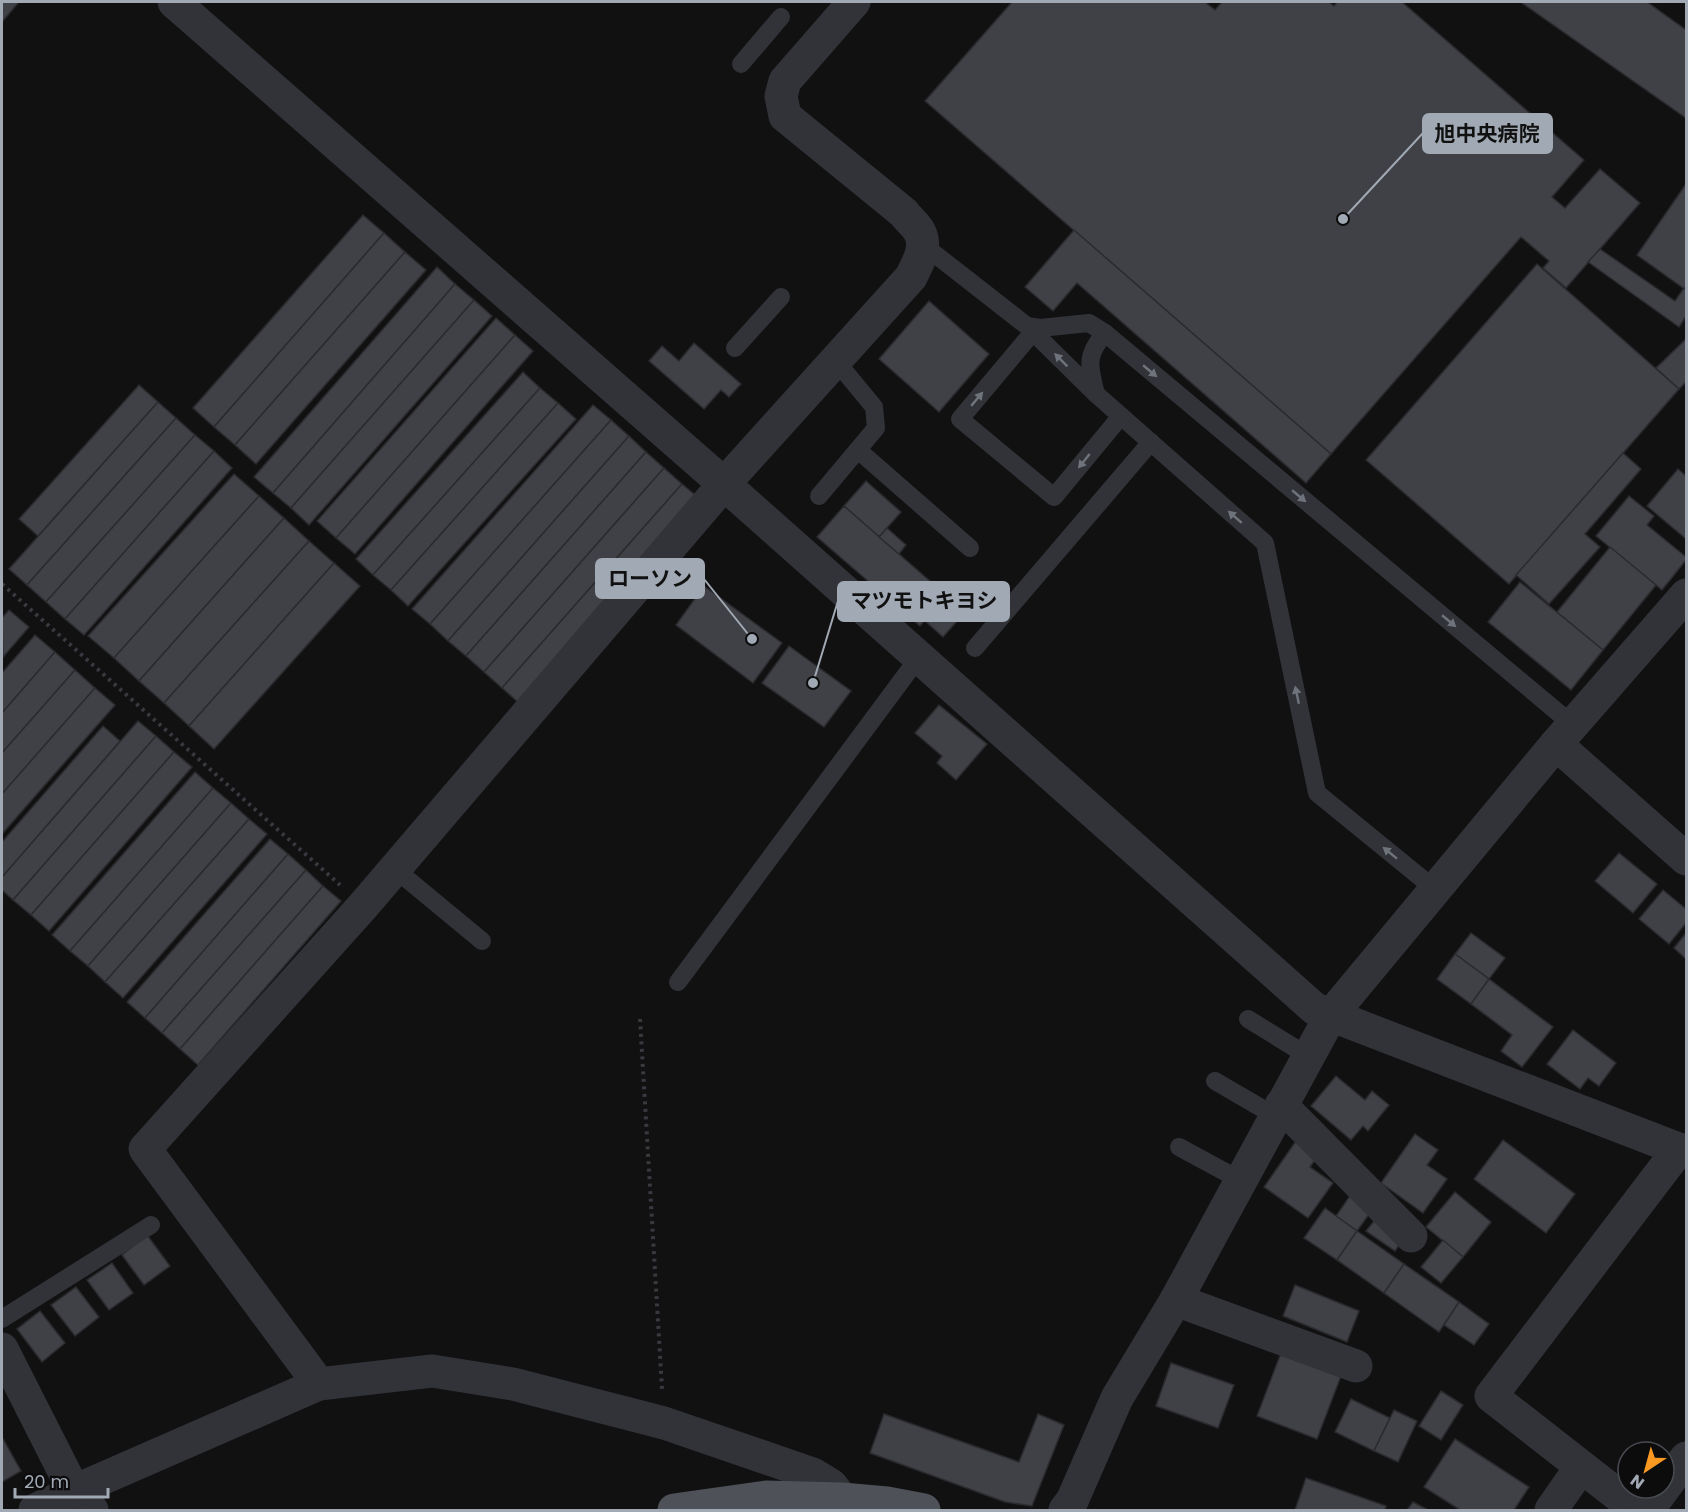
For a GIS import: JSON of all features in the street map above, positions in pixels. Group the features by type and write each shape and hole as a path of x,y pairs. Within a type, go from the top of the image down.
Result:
{"main road":[{"path":"674,1510 765,1497 842,1499 886,1507 924,1510"}],"street":[{"path":"174,2 724,484 1315,1009 1683,1150 1491,1396 1637,1510"},
{"path":"319,1384 146,1149 363,906 724,484 911,277 921,258 920,232 904,213 785,116 781,96 785,81 854,2"},
{"path":"1065,1510 1072,1501 1117,1398 1176,1300 1331,1015 1564,735 1686,595"},
{"path":"1564,735 1686,859"},
{"path":"1278,1110 1411,1236"},
{"path":"1176,1300 1356,1366"},
{"path":"2,1349 83,1501"},
{"path":"35,1510 83,1501 319,1384 432,1371 513,1383 664,1423 813,1474 831,1485 842,1499"},
{"path":"1648,1510 1686,1458"},
{"path":"1551,1510 1581,1467"}],"lane":[{"path":"741,64 781,18"},
{"path":"922,244 1030,329 1096,394 1265,543 1317,794 1436,890"},
{"path":"735,348 781,297"},
{"path":"1121,416 1054,497 960,419 1030,329 1089,323 1105,333 1564,735"},
{"path":"1096,394 1089,368 1094,346 1105,333"},
{"path":"819,496 876,428 874,407 836,361"},
{"path":"975,648 1151,442"},
{"path":"858,450 970,548"},
{"path":"678,982 919,657"},
{"path":"395,868 482,941"},
{"path":"1248,1019 1308,1056"},
{"path":"1215,1081 1278,1110"},
{"path":"1179,1148 1240,1180"},
{"path":"2,1320 151,1225"}],"path":[{"path":"2,584 363,906"},
{"path":"640,1019 664,1423"}],"building":[{"path":"2,2 19,2 2,22"},
{"path":"1012,2 1205,2 1215,10 1222,2 1329,2 1334,6 1337,2 1402,2 1584,160 1552,197 1565,208 1600,169 1640,203 1566,288 1543,268 1549,261 1521,237 1331,454 925,101"},
{"path":"1647,2 1686,30 1686,118 1522,3"},
{"path":"1686,184 1686,290 1637,255"},
{"path":"363,215 384,233 214,427 193,408"},
{"path":"1074,230 1331,454 1306,483 1077,283 1053,311 1025,287"},
{"path":"384,233 405,252 235,445 214,427"},
{"path":"1600,249 1675,301 1684,288 1686,290 1686,316 1679,327 1588,262"},
{"path":"405,252 426,270 256,464 235,445"},
{"path":"1537,264 1679,389 1509,584 1366,460"},
{"path":"437,267 455,284 273,493 254,477"},
{"path":"455,284 474,300 291,508 273,493"},
{"path":"474,300 492,316 309,525 291,508"},
{"path":"929,301 989,354 939,412 879,359"},
{"path":"496,318 515,335 336,538 317,521"},
{"path":"515,335 533,351 355,554 336,538"},
{"path":"1686,339 1686,382 1679,389 1656,368"},
{"path":"694,343 741,384 729,397 721,390 704,409 649,361 662,346 679,361"},
{"path":"523,372 540,388 373,575 356,559"},
{"path":"139,385 158,402 38,536 19,519"},
{"path":"540,388 558,403 391,590 373,575"},
{"path":"158,402 176,418 27,585 9,569"},
{"path":"558,403 576,419 408,606 391,590"},
{"path":"593,405 611,420 430,624 412,609"},
{"path":"176,418 195,435 46,602 27,585"},
{"path":"611,420 629,436 448,641 430,624"},
{"path":"195,435 214,451 65,619 46,602"},
{"path":"629,436 646,452 466,656 448,641"},
{"path":"214,451 232,468 84,635 65,619"},
{"path":"646,452 664,468 484,672 466,656"},
{"path":"1623,453 1641,469 1585,534 1600,547 1549,604 1516,575"},
{"path":"664,468 682,484 502,688 484,672"},
{"path":"1678,469 1686,476 1686,539 1647,506"},
{"path":"234,474 259,496 114,658 88,636"},
{"path":"866,481 901,512 879,537 844,506"},
{"path":"682,484 700,499 520,704 502,688"},
{"path":"259,496 284,518 139,681 114,658"},
{"path":"1629,496 1654,516 1647,525 1686,557 1662,590 1596,536"},
{"path":"844,506 946,595 920,626 817,537"},
{"path":"284,518 309,541 164,703 139,681"},
{"path":"887,528 906,545 899,554 879,537"},
{"path":"309,541 334,563 189,726 164,703"},
{"path":"1610,547 1656,585 1603,650 1557,612"},
{"path":"334,563 360,586 214,749 189,726"},
{"path":"1520,582 1603,650 1571,690 1488,622"},
{"path":"704,586 782,643 753,683 676,625"},
{"path":"946,595 965,612 943,637 924,620"},
{"path":"9,610 29,627 3,657 2,618"},
{"path":"35,635 55,652 2,713 2,673"},
{"path":"789,646 851,691 824,727 762,683"},
{"path":"55,652 75,670 2,753 2,713"},
{"path":"75,670 95,688 2,794 2,753"},
{"path":"95,688 115,705 2,834 2,794"},
{"path":"939,705 987,744 956,780 937,763 942,756 915,733"},
{"path":"138,721 156,736 13,900 2,890 2,877"},
{"path":"103,726 120,741 2,877 2,842"},
{"path":"156,736 174,752 31,915 13,900"},
{"path":"174,752 192,767 49,931 31,915"},
{"path":"195,772 213,788 70,951 52,935"},
{"path":"213,788 231,803 88,966 70,951"},
{"path":"231,803 249,819 105,982 88,966"},
{"path":"249,819 267,834 123,998 105,982"},
{"path":"270,839 288,854 145,1018 127,1002"},
{"path":"1619,853 1657,884 1633,913 1595,881"},
{"path":"288,854 306,870 162,1033 145,1018"},
{"path":"306,870 323,886 180,1049 162,1033"},
{"path":"323,886 341,901 198,1065 180,1049"},
{"path":"1663,890 1686,909 1686,923 1669,944 1639,919"},
{"path":"1471,933 1505,958 1489,979 1455,954"},
{"path":"1686,933 1686,959 1674,948"},
{"path":"1455,954 1489,979 1471,1004 1437,979"},
{"path":"1489,979 1553,1027 1522,1067 1501,1051 1512,1035 1471,1004"},
{"path":"1573,1030 1616,1063 1599,1086 1588,1078 1580,1089 1547,1064"},
{"path":"1336,1076 1365,1100 1372,1091 1389,1105 1368,1131 1363,1126 1351,1140 1311,1106"},
{"path":"1415,1134 1438,1150 1427,1165 1447,1179 1423,1213 1381,1183"},
{"path":"1503,1140 1575,1194 1546,1233 1474,1179"},
{"path":"1296,1141 1318,1156 1310,1167 1333,1183 1308,1218 1264,1187"},
{"path":"1354,1190 1375,1206 1357,1231 1336,1216"},
{"path":"1455,1192 1491,1222 1463,1257 1426,1227"},
{"path":"1325,1208 1357,1231 1337,1260 1304,1238"},
{"path":"1374,1221 1402,1241 1395,1251 1366,1231"},
{"path":"1357,1231 1404,1264 1384,1293 1337,1260"},
{"path":"147,1235 170,1266 144,1285 122,1255"},
{"path":"1443,1240 1463,1257 1441,1283 1421,1267"},
{"path":"112,1263 133,1293 109,1310 87,1280"},
{"path":"1404,1264 1459,1302 1439,1332 1384,1293"},
{"path":"1295,1285 1359,1311 1347,1342 1283,1316"},
{"path":"76,1287 99,1317 75,1336 51,1305"},
{"path":"1459,1302 1489,1324 1474,1345 1444,1325"},
{"path":"40,1311 65,1343 42,1362 17,1329"},
{"path":"1281,1353 1341,1376 1317,1439 1257,1416"},
{"path":"1171,1363 1234,1385 1218,1428 1156,1406"},
{"path":"1441,1391 1463,1405 1441,1440 1419,1426"},
{"path":"1351,1399 1390,1418 1374,1451 1335,1432"},
{"path":"1394,1410 1417,1421 1398,1462 1374,1451"},
{"path":"884,1414 1019,1462 1038,1414 1064,1425 1032,1506 1005,1502 870,1453"},
{"path":"2,1437 21,1471 2,1482"},
{"path":"1455,1439 1529,1487 1514,1510 1460,1510 1424,1487"},
{"path":"1306,1478 1386,1506 1385,1510 1295,1510"},
{"path":"1413,1502 1428,1510 1407,1510"}],"place":[{"name":"旭中央病院","path":"1343,219"},
{"name":"ローソン","path":"752,639"},
{"name":"マツモトキヨシ","path":"813,683"}]}
